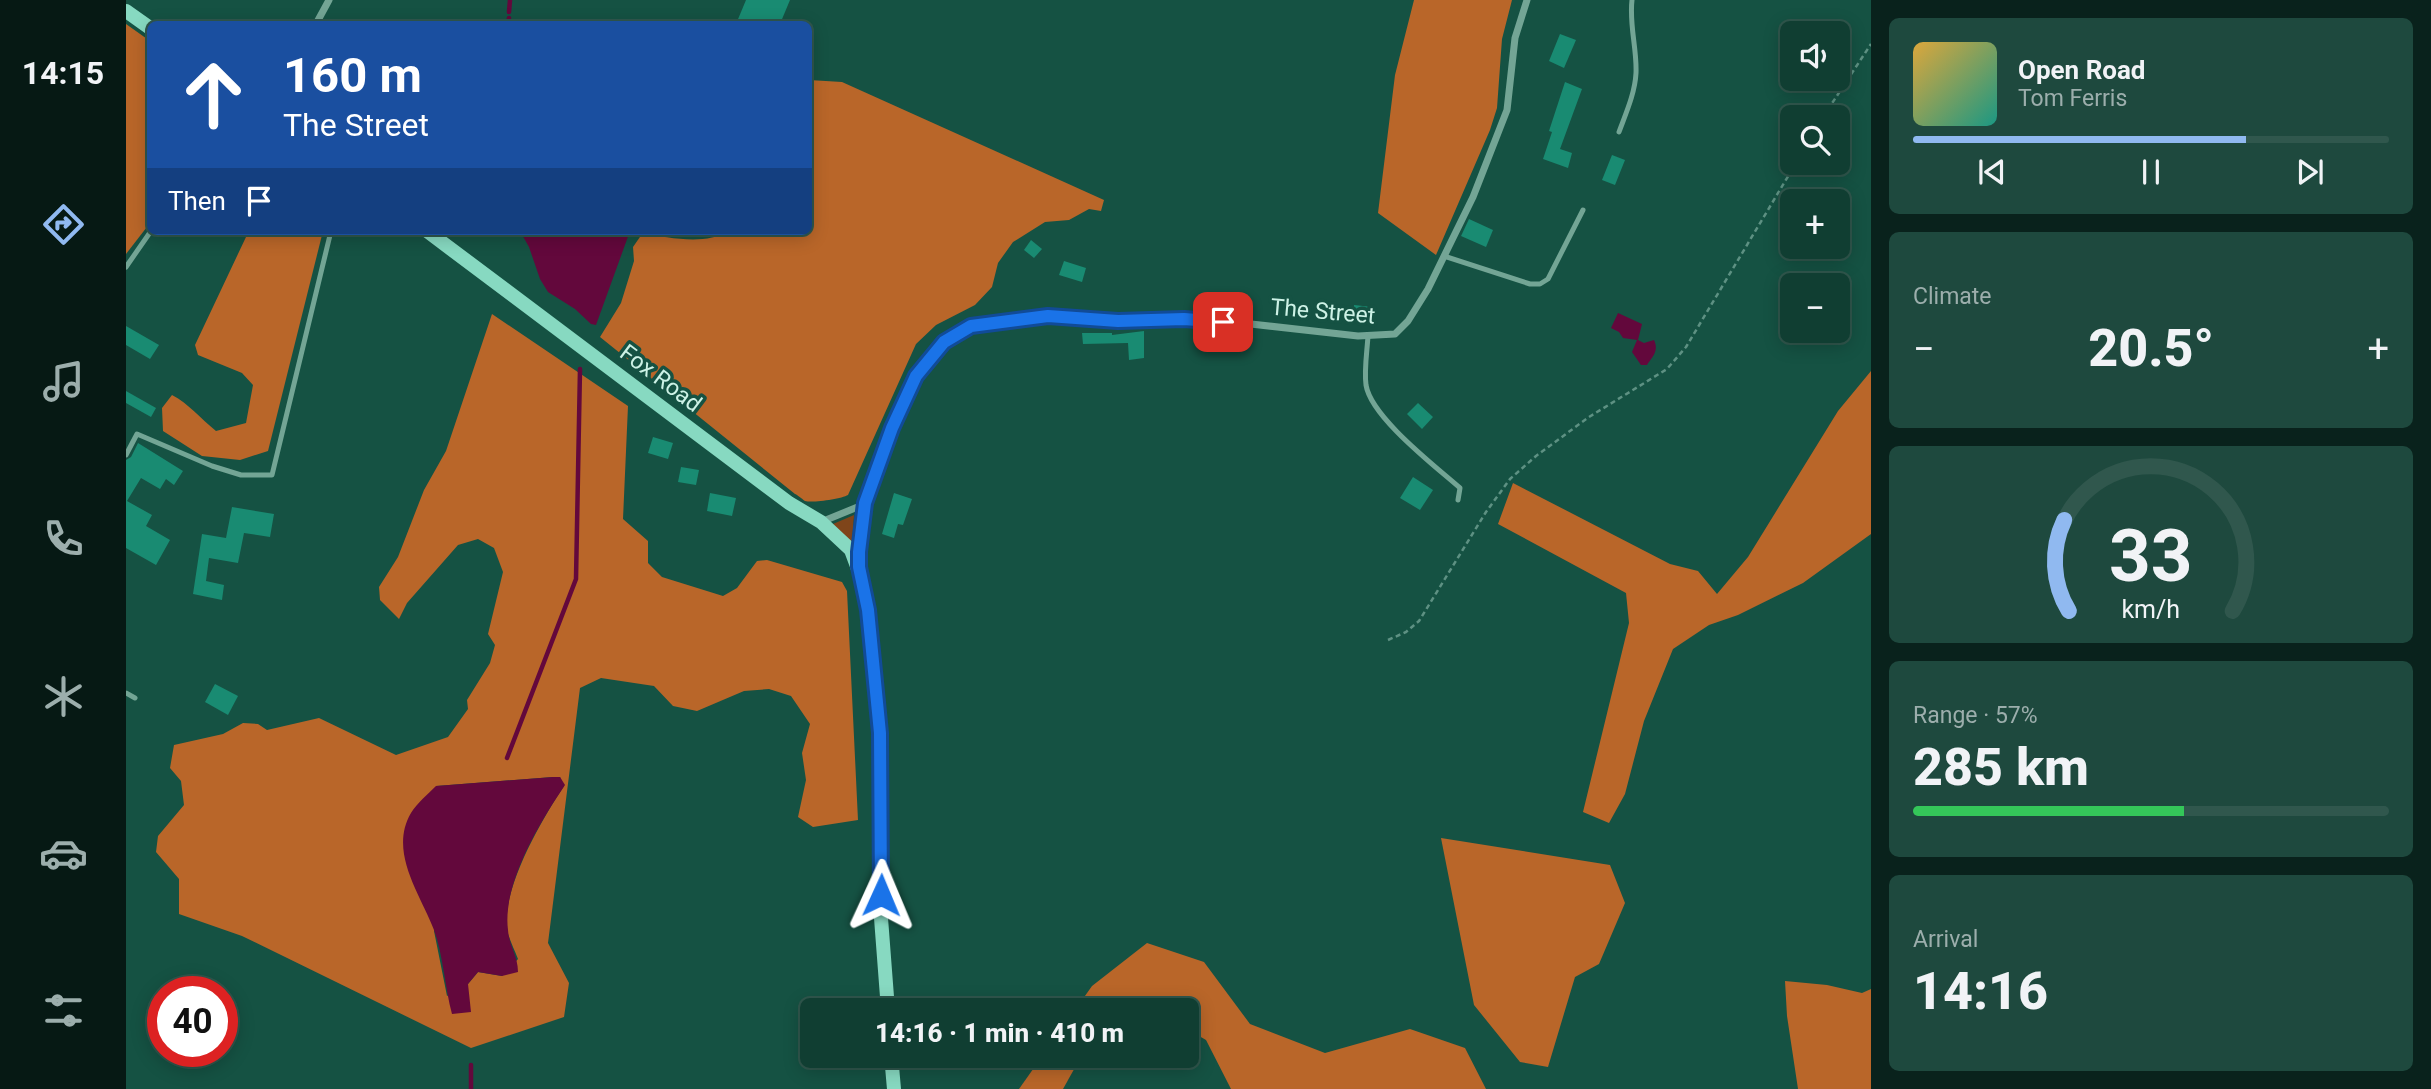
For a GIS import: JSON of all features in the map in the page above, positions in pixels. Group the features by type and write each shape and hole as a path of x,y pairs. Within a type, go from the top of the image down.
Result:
{"street":[{"path":"318,21 328,0"},
{"name":"The Street","path":"859,567 865,503 892,428 916,376 944,342 971,326 1048,316 1118,321 1184,319 1368,336 1395,334 1408,321 1428,289 1473,197 1507,110 1515,38 1527,0"},
{"path":"126,11 147,26"},
{"name":"Fox Road","path":"432,235 789,503 821,522 851,550 859,567"},
{"path":"821,522 865,503"},
{"path":"859,567 868,610 880,733 881,918 887,998"},
{"path":"892,1068 894,1089"}],"lane":[{"path":"1619,132 1632,97 1636,74 1631,22 1632,0"},
{"path":"1444,256 1530,284 1540,284 1548,279 1583,209"},
{"path":"126,267 148,235"},
{"path":"126,455 138,435 241,475 272,475 330,235"},
{"path":"1368,336 1366,386 1375,405 1386,421 1460,488 1458,500"},
{"path":"126,693 135,698"}],"path":[{"path":"1831,105 1871,44"},
{"path":"1388,640 1419,621 1479,523 1510,480 1536,456 1589,417 1667,369 1686,347 1789,175"}],"shaded area":[{"path":"1414,0 1512,0 1502,39 1497,108 1436,255 1378,213 1395,75"},
{"path":"126,24 147,39 147,227 126,254"},
{"path":"812,80 842,82 1104,200 1101,211 1089,209 1069,220 1045,222 1013,242 998,263 992,287 975,305 936,325 916,344 848,495 814,501 805,501 795,494 600,337 621,303 634,261 633,247 641,235 698,239 720,236 812,235"},
{"path":"244,235 322,235 268,451 240,460 202,456 163,431 162,408 172,395 216,431 246,423 253,385 242,373 198,355 195,345 246,237"},
{"path":"522,235 629,235 596,325 548,292 540,279"},
{"path":"1618,313 1642,324 1638,340 1644,343 1654,340 1656,350 1647,365 1641,365 1632,352 1637,340 1623,338 1611,328"},
{"path":"492,314 628,406 623,519 648,541 648,563 662,577 723,596 737,588 757,561 767,560 842,582 847,591 858,820 813,827 798,817 806,780 802,753 810,724 791,696 769,689 744,691 697,711 673,706 654,686 601,678 580,688 548,943 569,983 564,1017 471,1048 242,936 179,914 179,879 156,852 158,836 184,805 181,781 170,768 174,745 223,734 243,723 258,724 267,730 319,718 396,755 448,737 468,709 467,700 490,663 495,645 488,634 503,572 494,548 478,539 458,545 407,603 399,619 380,600 379,587 398,557 424,490 446,451","holes":["560,777 564,786 524,857 509,899 508,934 518,959 502,976 478,972 468,984 447,996 434,931 436,786"]},
{"path":"1871,371 1871,534 1803,583 1738,615 1709,625 1673,649 1644,721 1625,794 1609,823 1583,812 1629,623 1626,593 1498,524 1513,483 1670,564 1698,571 1717,594 1748,557 1838,411"},
{"path":"854,515 852,543 833,524"},
{"path":"560,777 565,785 534,835 511,893 508,930 518,972 502,976 478,972 468,984 471,1012 452,1014 437,939 405,858 405,828 411,813 436,786"},
{"path":"1441,838 1610,865 1625,903 1599,964 1575,977 1548,1067 1520,1062 1474,1005"},
{"path":"1147,943 1204,962 1250,1024 1325,1053 1410,1029 1465,1048 1486,1089 1231,1089 1206,1040 1199,1036 1199,998 1084,998 1092,986"},
{"path":"1785,981 1827,985 1862,993 1871,989 1871,1089 1798,1089 1787,1016"},
{"path":"1034,1068 1075,1068 1063,1089 1019,1089"}],"building":[{"path":"746,0 790,0 781,21 737,21"},
{"path":"1560,34 1576,40 1564,68 1549,61"},
{"path":"1565,82 1582,89 1560,149 1572,153 1568,168 1543,159"},
{"path":"1612,155 1625,160 1615,185 1602,180"},
{"path":"1469,219 1493,230 1486,247 1461,236"},
{"path":"1031,240 1042,249 1034,258 1024,250"},
{"path":"1064,261 1086,268 1082,282 1059,275"},
{"path":"1354,305 1372,307 1370,323 1353,321"},
{"path":"126,326 159,345 150,359 126,345"},
{"path":"1144,331 1144,358 1129,360 1128,343 1083,344 1082,333 1112,335"},
{"path":"126,391 156,408 151,417 126,403"},
{"path":"1418,403 1433,417 1422,429 1407,414"},
{"path":"653,437 673,443 668,459 648,453"},
{"path":"138,443 183,471 174,485 166,479 160,489 141,478 127,501 152,515 146,526 170,540 156,565 126,548 126,460 131,457"},
{"path":"681,467 699,470 696,485 678,482"},
{"path":"1413,477 1433,490 1420,510 1400,498"},
{"path":"710,493 736,498 732,516 707,511"},
{"path":"894,493 912,499 903,525 898,524 894,538 882,534"},
{"path":"232,507 274,514 270,537 244,533 238,563 209,558 206,581 224,585 222,600 193,594 202,534 226,538"},
{"path":"215,684 238,696 228,715 205,702"}],"waterway":[{"path":"509,12 510,0"},
{"path":"507,758 576,579 580,369"},
{"path":"471,1065 471,1089"}],"route":[{"path":"881,895 880,733 868,610 859,567 859,552 865,503 892,428 916,376 944,342 971,326 1048,316 1118,321 1184,319 1223,322"}]}
